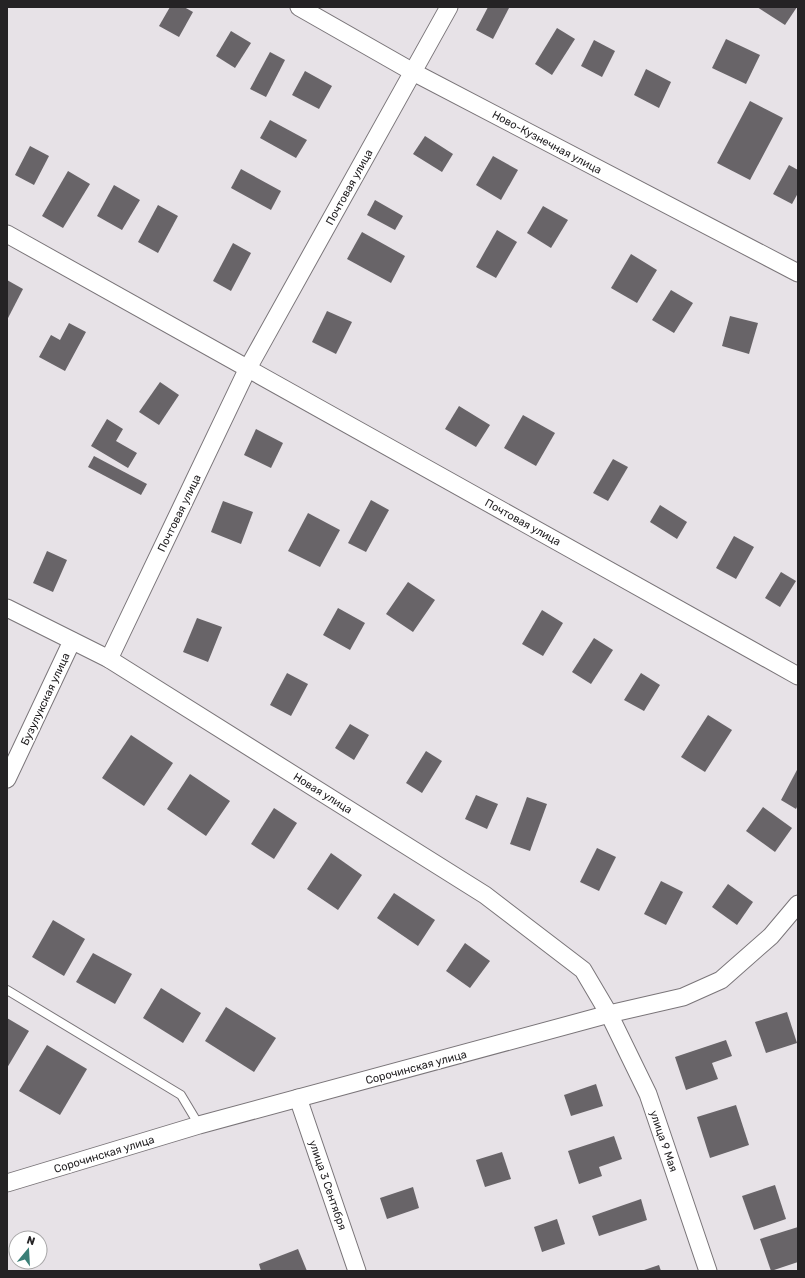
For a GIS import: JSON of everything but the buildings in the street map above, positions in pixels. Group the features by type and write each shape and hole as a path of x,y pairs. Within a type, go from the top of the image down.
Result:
{"street":[{"name":"Ново-Кузнечная улица","path":"299,7 413,72 798,273"},
{"name":"Почтовая улица","path":"109,659 248,368 449,7"},
{"name":"Почтовая улица","path":"7,234 798,676"},
{"name":"Новая улица","path":"7,608 109,659 485,895 583,970 609,1014"},
{"name":"Бузулукская улица","path":"7,779 72,641"},
{"name":"Сорочинская улица","path":"7,1183 199,1125 609,1014 684,997 721,980 771,936 798,904"},
{"name":"улица 9 Мая","path":"609,1014 648,1094 708,1271"},
{"name":"улица 3 Сентября","path":"298,1098 357,1271"}],"lane":[{"path":"7,990 181,1095 199,1125"}]}
